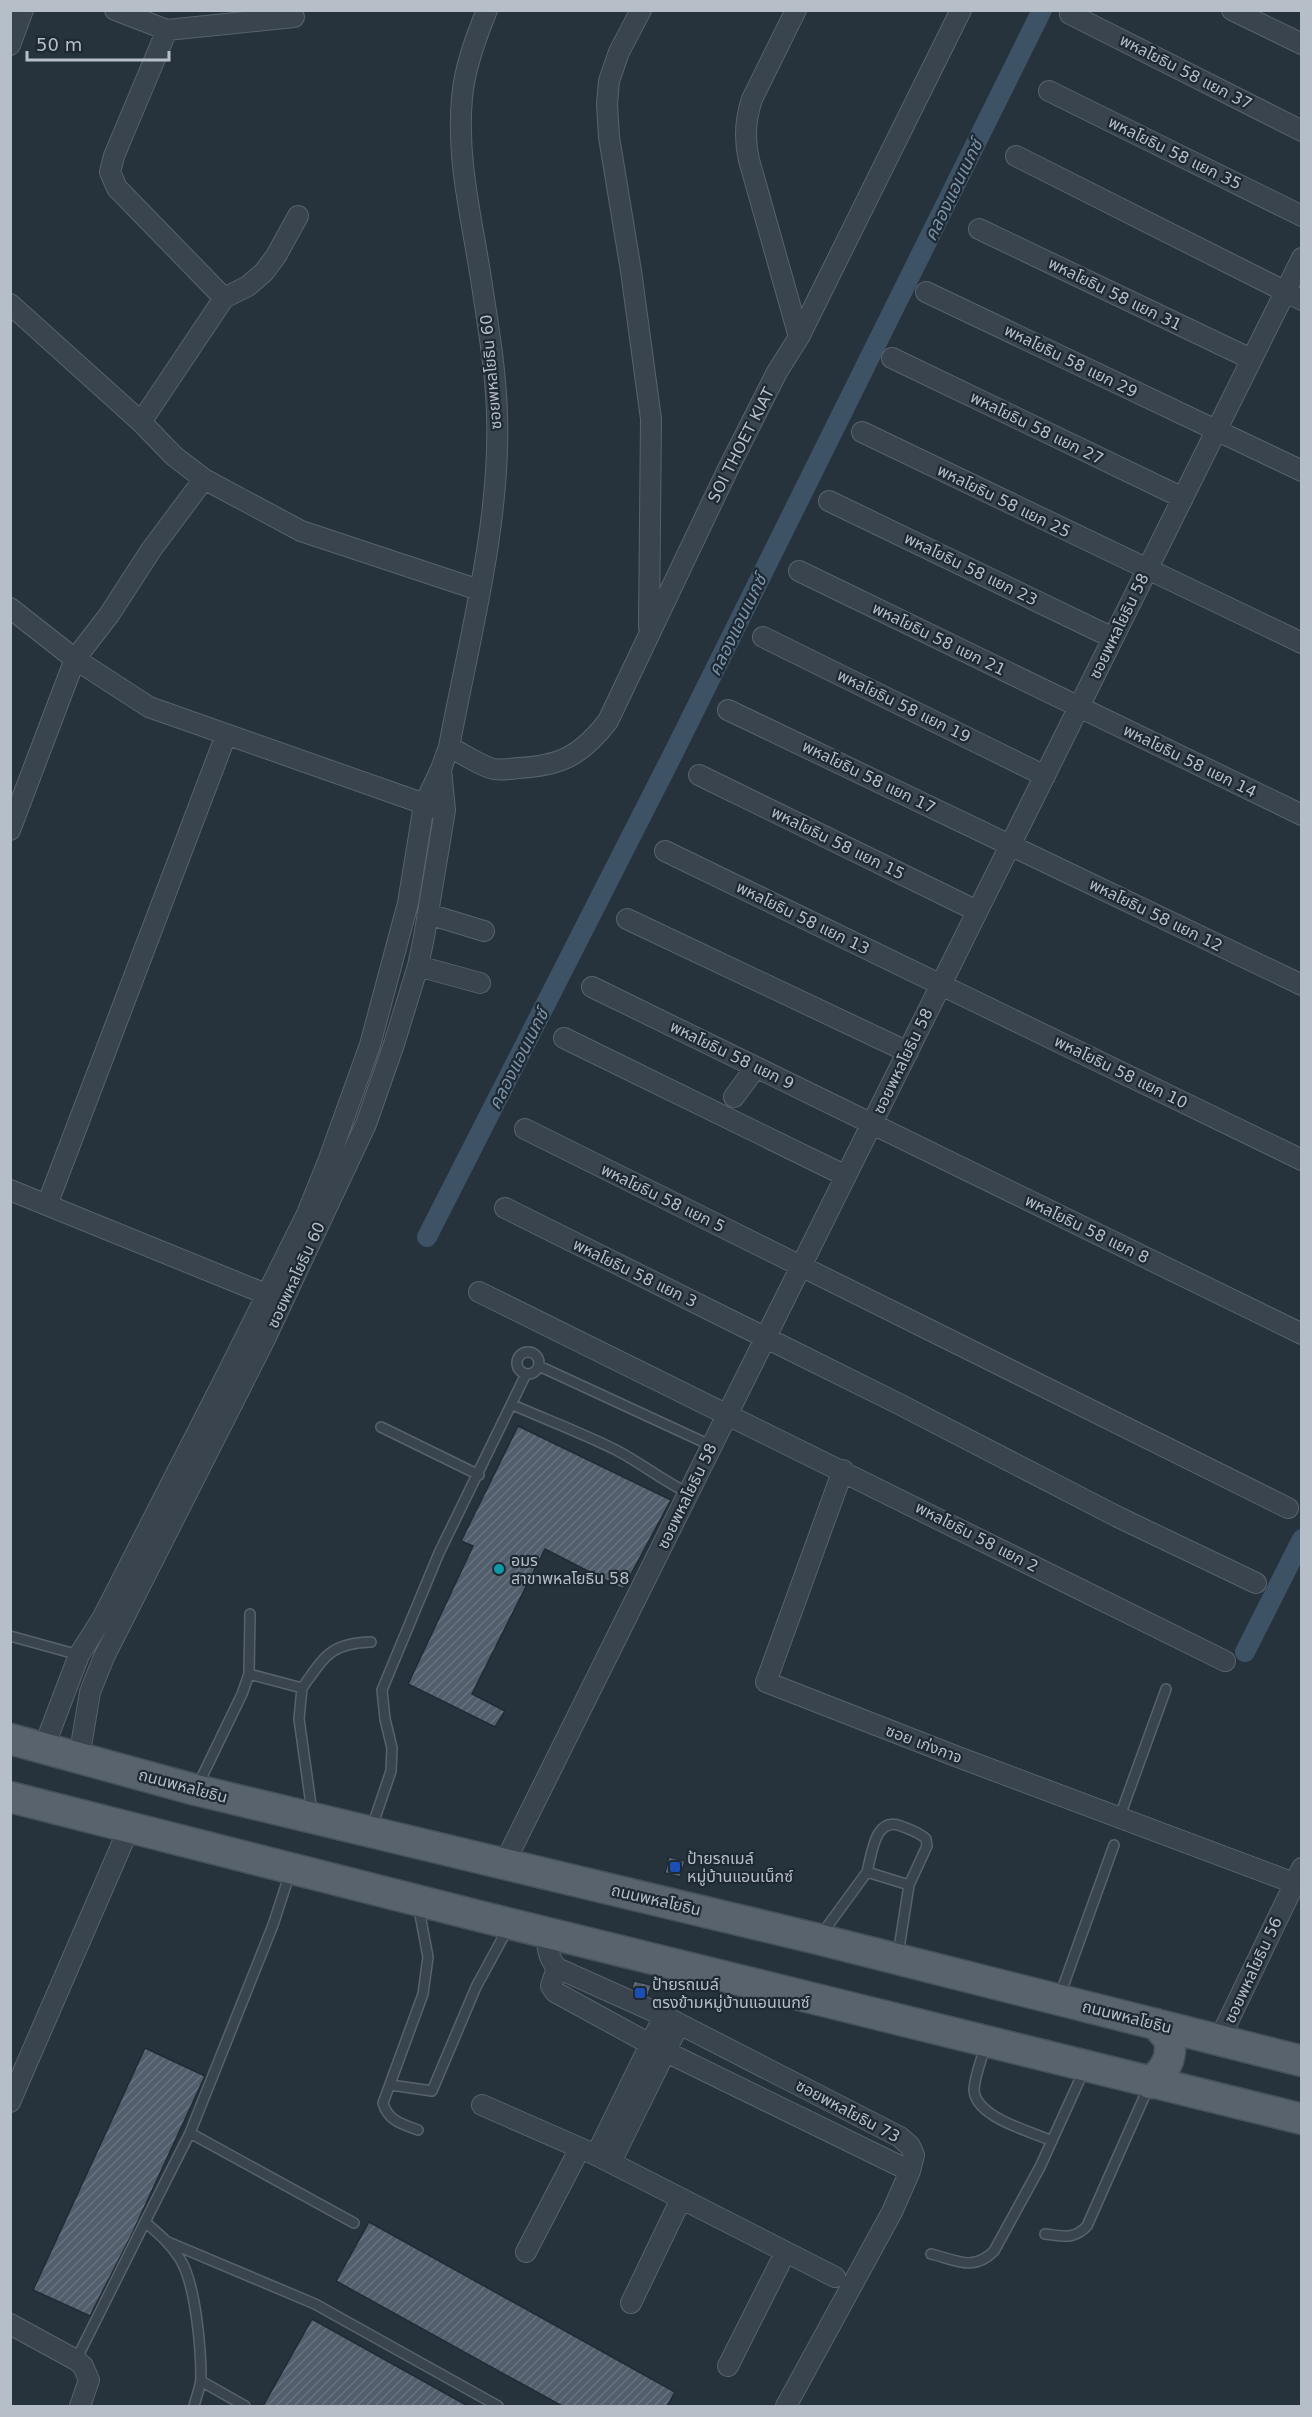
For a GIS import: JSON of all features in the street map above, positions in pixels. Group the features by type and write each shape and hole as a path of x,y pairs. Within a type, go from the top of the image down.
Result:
{"main road":[{"name":"ถนนพหลโยธิน","path":"10,1739 196,1790 818,1939 897,1961 1302,2061"},
{"path":"10,1797 510,1924 1302,2119"},
{"path":"1150,2083 1164,2069 1170,2058 1169,2039 1155,2024"}],"street":[{"path":"10,45 23,10"},
{"path":"115,10 167,30 294,17"},
{"name":"ซอยพหลโยธิน 60","path":"275,1297 329,1159 370,1045 408,903 424,805 449,747 495,493 497,413 483,291 470,223 462,162 462,96 476,36 487,10"},
{"path":"642,10 619,52 609,81 606,104 651,419 649,633"},
{"name":"SOI THOET KIAT","path":"449,747 492,769 541,766 561,761 580,751 592,741 608,721 777,372 799,337 961,10"},
{"path":"1232,10 1302,44"},
{"path":"791,12 752,99 747,114 746,132 749,160 799,337"},
{"name":"พหลโยธิน 58 แยก 37","path":"1070,14 1302,130"},
{"path":"167,30 114,156 110,172 117,188 224,298"},
{"name":"พหลโยธิน 58 แยก 35","path":"1049,91 1302,216"},
{"path":"1016,156 1293,296"},
{"path":"141,422 224,298 248,286 264,272 276,256 298,216"},
{"name":"พหลโยธิน 58 แยก 31","path":"979,229 1251,359"},
{"name":"ซอยพหลโยธิน 58","path":"504,1864 1251,359 1293,296 1302,258"},
{"name":"พหลโยธิน 58 แยก 29","path":"926,292 1302,471"},
{"path":"10,304 141,422 174,456 204,479 301,531 478,590"},
{"name":"พหลโยธิน 58 แยก 27","path":"892,358 1183,498"},
{"name":"พหลโยธิน 58 แยก 25","path":"862,432 1302,643"},
{"path":"10,830 75,659 109,615 151,550 204,479"},
{"name":"พหลโยธิน 58 แยก 23","path":"829,501 1113,638"},
{"name":"พหลโยธิน 58 แยก 21","path":"798,572 1078,707"},
{"path":"10,608 75,659 149,707 424,805 445,810"},
{"name":"พหลโยธิน 58 แยก 19","path":"763,637 1045,776"},
{"name":"พหลโยธิน 58 แยก 14","path":"1078,707 1302,815"},
{"name":"พหลโยธิน 58 แยก 17","path":"729,710 1010,845"},
{"path":"47,1204 226,735"},
{"name":"ซอยพหลโยธิน 60","path":"79,1758 90,1692 104,1657 275,1297 366,1124 418,966 445,810 441,769"},
{"name":"พหลโยธิน 58 แยก 15","path":"699,775 977,911"},
{"name":"พหลโยธิน 58 แยก 12","path":"1010,845 1302,985"},
{"name":"พหลโยธิน 58 แยก 13","path":"664,851 941,984"},
{"path":"428,914 484,931"},
{"path":"627,919 908,1052"},
{"path":"418,966 480,983"},
{"name":"พหลโยธิน 58 แยก 10","path":"941,984 1302,1161"},
{"name":"พหลโยธิน 58 แยก 9","path":"592,987 872,1124"},
{"path":"564,1038 846,1176"},
{"path":"734,1097 756,1067"},
{"name":"พหลโยธิน 58 แยก 8","path":"872,1124 1302,1334"},
{"name":"พหลโยธิน 58 แยก 5","path":"525,1129 1288,1508"},
{"path":"10,1190 275,1297"},
{"name":"พหลโยธิน 58 แยก 3","path":"505,1208 765,1337 1118,1517 1256,1584"},
{"name":"พหลโยธิน 58 แยก 2","path":"479,1292 843,1470 1225,1661"},
{"name":"ซอยพหลโยธิน 60","path":"44,1747 80,1655 255,1338"},
{"name":"ซอย เก่งกาจ","path":"843,1470 766,1682 958,1758 1120,1816 1298,1875"},
{"path":"10,2102 129,1828"},
{"name":"ซอยพหลโยธิน 56","path":"1220,2040 1298,1875"},
{"path":"547,1932 547,1948 557,1968 551,1986 555,1992 658,2047 910,2171"},
{"name":"ซอยพหลโยธิน 73","path":"557,1968 672,2020 900,2137 910,2146 914,2155 910,2171 892,2212 786,2406"},
{"path":"526,2252 595,2155 672,2020"},
{"path":"482,2105 595,2155 835,2277"},
{"path":"631,2303 681,2199"},
{"path":"728,2366 786,2253"},
{"path":"10,2324 83,2366 89,2380 80,2406"}],"lane":[{"path":"528,1352 537,1356 539,1366 536,1371 526,1374 518,1369 517,1360 523,1353 528,1352"},
{"path":"539,1366 712,1446"},
{"path":"370,1832 391,1771 392,1748 385,1719 382,1690 439,1553 479,1475 526,1374"},
{"path":"513,1405 616,1450 655,1472 666,1482 688,1493"},
{"path":"381,1427 479,1475"},
{"path":"196,1790 242,1694 249,1674 250,1614"},
{"path":"10,1636 80,1655"},
{"path":"313,1819 299,1719 302,1688 332,1650 356,1642 371,1642"},
{"path":"249,1674 302,1688"},
{"path":"1120,1816 1166,1689"},
{"path":"818,1939 867,1872 880,1829 886,1824 893,1823 919,1833 926,1839 927,1846 909,1885 897,1961"},
{"path":"1059,2000 1114,1845"},
{"path":"76,2360 190,2133 273,1925 291,1868"},
{"path":"867,1872 909,1885"},
{"path":"417,1899 428,1957 423,1994 383,2103 386,2113 397,2123 418,2130"},
{"path":"391,2085 432,2091 476,1987 510,1924"},
{"path":"986,2042 974,2088 976,2101 991,2115 1052,2141"},
{"path":"931,2254 974,2264 984,2261 994,2251 1040,2167 1086,2067"},
{"path":"1045,2234 1071,2236 1080,2234 1087,2226 1150,2083"},
{"path":"190,2133 354,2223"},
{"path":"145,2222 168,2241 315,2304 498,2406"},
{"path":"168,2241 182,2262 189,2280 197,2327 201,2381 194,2406"},
{"path":"201,2381 245,2406"}],"building":[{"name":"อมร สาขาพหลโยธิน 58","path":"518,1426 671,1500 623,1589 545,1549 472,1694 505,1711 495,1727 408,1684 473,1546 461,1541"},
{"path":"669,1857 685,1861 680,1877 665,1873"},
{"path":"634,1981 651,1985 648,1996 632,1988"},
{"path":"145,2048 205,2076 132,2234 90,2316 33,2290"},
{"path":"369,2222 675,2392 667,2406 562,2406 336,2281"},
{"path":"312,2319 468,2406 263,2406"}],"waterway":[{"name":"คลองแอนเนกซ์","path":"427,1237 674,752 1042,10"},
{"name":"คลองแอนเนกซ์","path":"1245,1652 1302,1539"}],"place":[{"name":"อมร สาขาพหลโยธิน 58","path":"499,1569"},
{"name":"ป้ายรถเมล์ หมู่บ้านแอนเน็กซ์","path":"675,1867"},
{"name":"ป้ายรถเมล์ ตรงข้ามหมู่บ้านแอนเนกซ์","path":"640,1993"}]}
